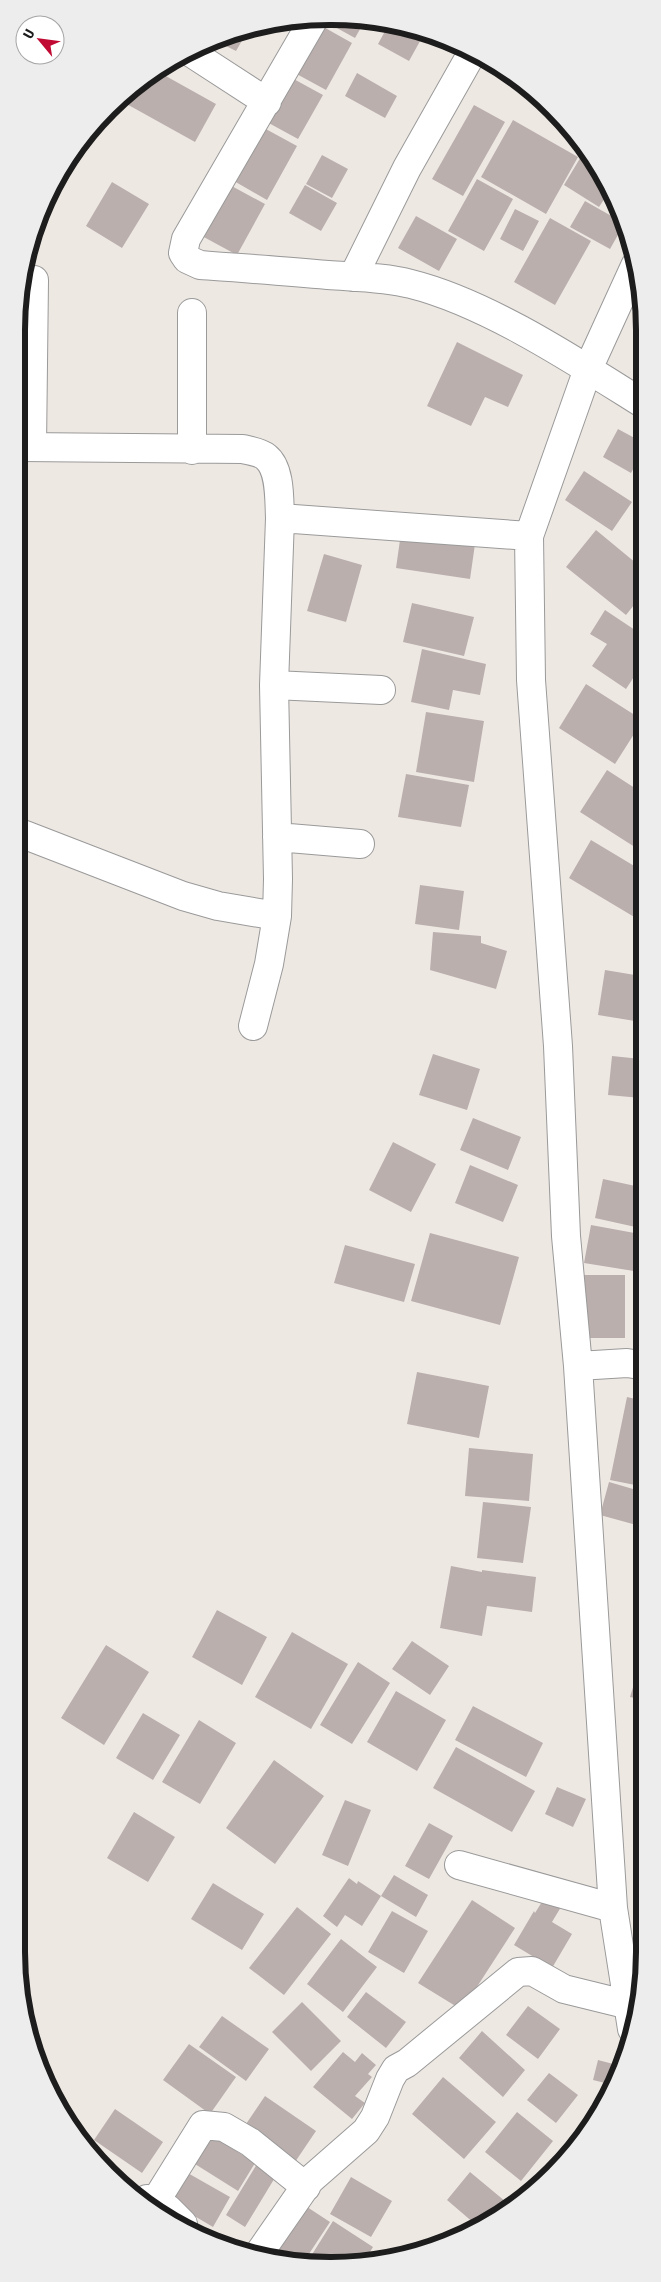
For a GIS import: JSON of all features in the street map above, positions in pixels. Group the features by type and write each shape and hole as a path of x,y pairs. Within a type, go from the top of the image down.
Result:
{"street":[{"path":"310,26 186,239 183,253 187,259 200,265 353,277 410,284 444,294 496,317 588,369 636,399"},
{"path":"196,57 267,102"},
{"path":"353,277 407,168 468,58"},
{"path":"629,2014 613,1908 578,1366 566,1236 558,1046 530,680 528,536 588,369 631,275"},
{"path":"34,280 27,447 243,449 266,457 276,476 280,518 274,685 277,916 270,964 253,1026"},
{"path":"192,313 192,450"},
{"path":"280,518 528,536"},
{"path":"274,685 381,690"},
{"path":"25,835 184,896 218,906 277,916"},
{"path":"277,837 360,844"},
{"path":"578,1366 627,1363 636,1364"},
{"path":"459,1865 613,1908"},
{"path":"262,2249 306,2187 331,2160 366,2131 375,2117 396,2069 407,2063 518,1972 532,1971 564,1989 629,2017"},
{"path":"152,2199 203,2125 224,2127 250,2142 306,2187"}],"building":[{"path":"332,25 361,27 355,38"},
{"path":"320,26 352,43 326,90 293,72"},
{"path":"385,30 421,39 409,61 378,44"},
{"path":"244,37 236,51 223,44"},
{"path":"357,73 397,96 385,118 345,96"},
{"path":"163,75 216,104 195,142 126,104"},
{"path":"290,77 323,95 298,139 265,121"},
{"path":"474,105 505,122 463,196 432,179"},
{"path":"513,120 578,157 546,214 481,177"},
{"path":"264,128 297,146 267,200 234,181"},
{"path":"322,155 348,169 332,198 306,184"},
{"path":"581,156 605,198 599,207 564,185"},
{"path":"477,179 513,199 484,251 448,231"},
{"path":"112,182 149,204 122,248 86,226"},
{"path":"228,184 265,204 237,255 200,235"},
{"path":"305,185 337,203 321,231 289,213"},
{"path":"585,201 614,218 620,232 610,249 570,227"},
{"path":"515,209 539,221 523,251 500,239"},
{"path":"416,216 457,239 439,271 398,248"},
{"path":"550,218 591,241 555,305 514,282"},
{"path":"457,342 523,375 508,407 485,397 471,426 427,406"},
{"path":"618,429 636,439 636,464 631,473 603,457"},
{"path":"584,471 632,502 612,531 565,500"},
{"path":"596,530 636,563 636,602 626,615 566,567"},
{"path":"401,533 475,544 470,579 396,568"},
{"path":"324,554 362,565 346,622 307,611"},
{"path":"412,603 474,617 464,656 403,642"},
{"path":"605,610 636,631 636,674 626,689 592,666 607,644 590,634"},
{"path":"422,649 486,664 480,695 453,690 449,710 411,702"},
{"path":"586,684 636,716 636,731 615,764 559,728"},
{"path":"426,712 484,721 474,782 416,772"},
{"path":"607,770 636,789 636,848 580,812"},
{"path":"406,774 469,785 461,827 398,817"},
{"path":"591,840 636,867 636,918 569,878"},
{"path":"420,885 464,891 459,930 415,924"},
{"path":"433,932 481,936 481,943 507,951 496,989 430,970"},
{"path":"605,970 636,975 636,1021 598,1015"},
{"path":"433,1054 480,1069 467,1110 419,1095"},
{"path":"612,1056 636,1058 636,1098 608,1095"},
{"path":"473,1118 521,1137 508,1170 460,1150"},
{"path":"393,1142 436,1164 411,1212 369,1190"},
{"path":"470,1165 518,1185 503,1222 455,1203"},
{"path":"603,1179 636,1186 636,1227 595,1218"},
{"path":"591,1225 636,1233 636,1271 584,1263"},
{"path":"430,1233 519,1257 500,1325 411,1301"},
{"path":"345,1245 415,1264 404,1302 334,1283"},
{"path":"583,1275 625,1275 625,1338 583,1338"},
{"path":"636,1294 636,1327 634,1327"},
{"path":"417,1372 489,1386 479,1438 407,1424"},
{"path":"627,1397 636,1399 636,1485 610,1480"},
{"path":"469,1448 533,1454 529,1501 465,1496"},
{"path":"609,1482 636,1490 636,1525 600,1515"},
{"path":"483,1502 531,1507 523,1563 477,1558"},
{"path":"451,1566 482,1572 482,1570 536,1577 532,1612 487,1606 482,1636 440,1628"},
{"path":"217,1610 267,1637 242,1685 192,1657"},
{"path":"636,1622 636,1634 633,1633"},
{"path":"292,1632 348,1664 311,1729 255,1697"},
{"path":"412,1641 449,1666 430,1695 392,1669"},
{"path":"106,1645 149,1672 104,1745 61,1718"},
{"path":"358,1662 390,1683 352,1744 320,1725"},
{"path":"636,1678 636,1698 630,1697"},
{"path":"396,1691 446,1720 417,1771 367,1742"},
{"path":"473,1706 543,1743 526,1777 455,1740"},
{"path":"143,1713 180,1735 153,1780 116,1758"},
{"path":"199,1720 236,1743 200,1804 162,1782"},
{"path":"456,1747 535,1791 512,1832 433,1788"},
{"path":"274,1760 324,1796 275,1864 226,1828"},
{"path":"557,1787 586,1799 573,1827 545,1814"},
{"path":"345,1800 371,1810 348,1866 322,1855"},
{"path":"134,1812 175,1837 148,1882 107,1858"},
{"path":"429,1823 453,1836 429,1879 405,1866"},
{"path":"394,1875 428,1895 416,1917 381,1896"},
{"path":"349,1878 357,1884 358,1881 381,1896 362,1926 345,1915 337,1927 323,1916"},
{"path":"213,1883 264,1914 242,1950 191,1919"},
{"path":"545,1897 561,1907 552,1922 572,1934 552,1968 514,1945 534,1911 535,1913"},
{"path":"472,1900 515,1928 462,2010 418,1983"},
{"path":"297,1907 331,1934 284,1995 249,1968"},
{"path":"392,1911 428,1931 404,1973 368,1952"},
{"path":"341,1939 377,1967 343,2012 307,1984"},
{"path":"366,1992 406,2022 386,2048 347,2017"},
{"path":"302,2002 341,2041 311,2071 272,2032"},
{"path":"528,2006 560,2029 538,2059 506,2035"},
{"path":"222,2016 269,2049 246,2081 199,2047"},
{"path":"482,2031 525,2070 503,2097 459,2058"},
{"path":"189,2044 236,2077 210,2114 163,2080"},
{"path":"343,2052 355,2062 362,2053 376,2065 368,2074 372,2077 355,2096 365,2103 352,2119 313,2087"},
{"path":"598,2060 614,2064 606,2083 593,2080"},
{"path":"549,2073 578,2095 556,2123 527,2100"},
{"path":"443,2077 496,2122 464,2159 412,2114"},
{"path":"265,2096 316,2131 293,2165 242,2130"},
{"path":"115,2109 163,2142 142,2173 94,2140"},
{"path":"517,2112 553,2141 521,2181 485,2152"},
{"path":"205,2131 255,2163 238,2191 187,2159"},
{"path":"260,2159 279,2171 245,2227 226,2215"},
{"path":"186,2172 230,2197 213,2227 169,2201"},
{"path":"470,2172 506,2202 472,2222 447,2200"},
{"path":"351,2177 392,2201 371,2237 330,2214"},
{"path":"298,2201 330,2222 308,2256 266,2250"},
{"path":"333,2221 373,2247 369,2254 330,2257 311,2256"}]}
